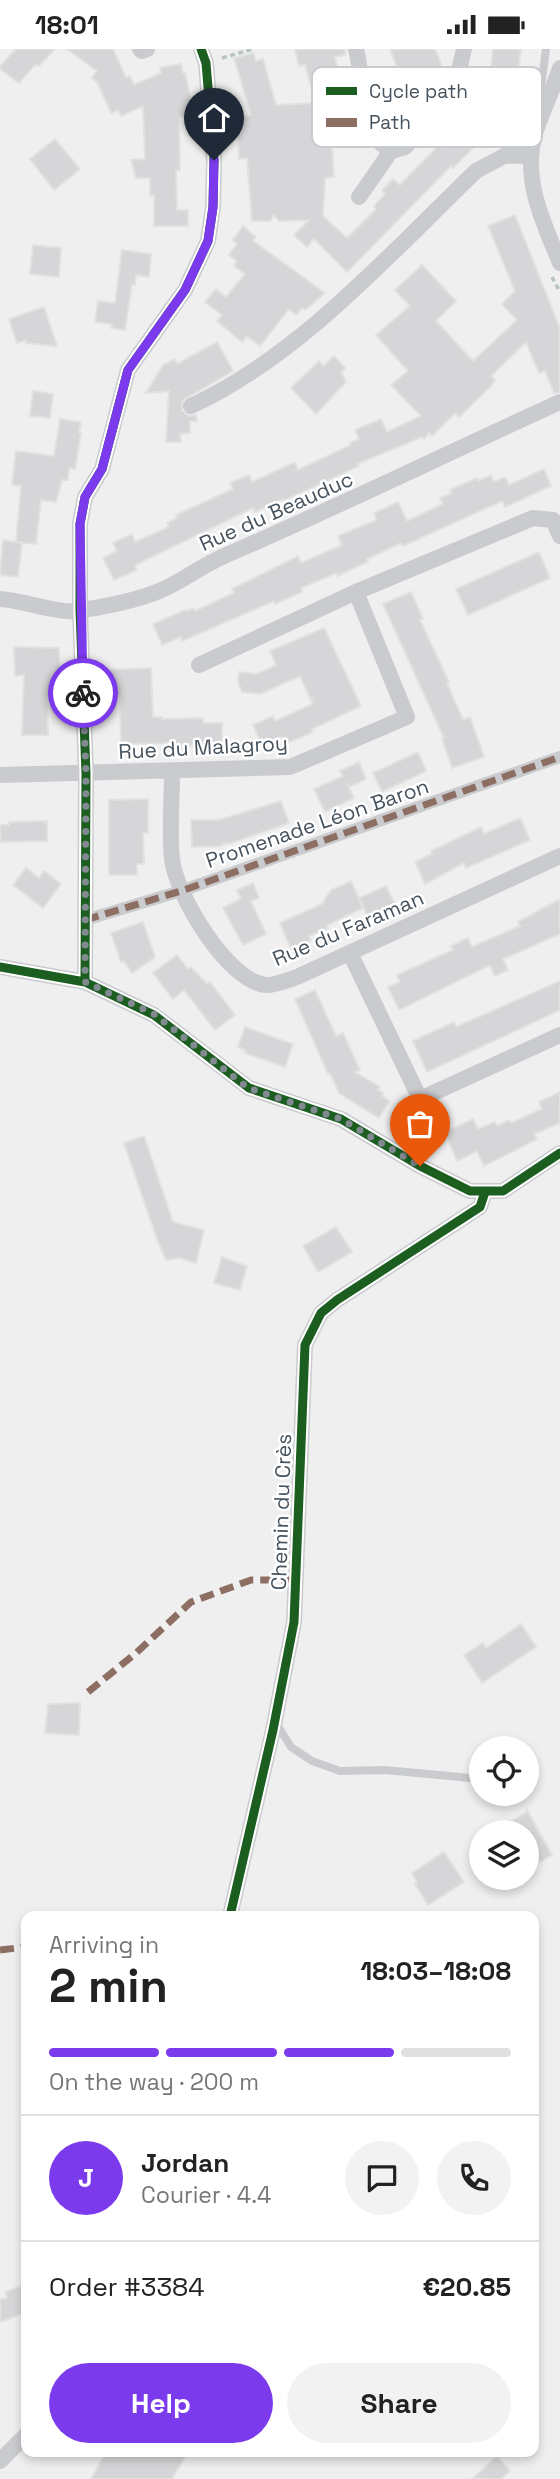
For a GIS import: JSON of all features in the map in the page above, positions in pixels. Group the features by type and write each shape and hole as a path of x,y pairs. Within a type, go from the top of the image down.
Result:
{"street":[{"path":"140,49 147,49"},
{"path":"356,49 360,67"},
{"path":"460,67 464,49"},
{"path":"85,982 86,774 80,524 85,497 102,469 128,370 185,290 208,241 213,207 212,118 204,56"},
{"path":"542,117 560,68"},
{"path":"386,147 391,151"},
{"path":"359,197 391,151 405,147"},
{"path":"533,147 534,196 560,263"},
{"path":"191,406 216,395 267,362 334,306 476,171 505,156 531,155"},
{"name":"Rue du Beauduc","path":"0,599 19,600 69,612 121,602 164,589 213,560 354,499 442,455 560,402"},
{"path":"199,665 356,592 533,518 553,520 560,536"},
{"name":"Rue du Malagroy","path":"0,775 290,767 407,717 356,592"},
{"name":"Promenade Léon Baron","path":"85,920 181,891 560,757"},
{"name":"Rue du Faraman","path":"172,772 172,859 181,891 202,930 244,976 266,985 297,977 560,856"},
{"path":"350,953 420,1099 560,1035"},
{"path":"0,967 85,982 154,1014 248,1088 341,1119 420,1166 470,1191 503,1191 560,1153"},
{"name":"Chemin du Crès","path":"231,1911 275,1720 294,1622 305,1345 321,1313 480,1207 485,1192"},
{"path":"0,2461 21,2440"}],"lane":[{"path":"542,77 545,49"},
{"path":"275,1720 291,1747 312,1761 340,1771 385,1770 469,1778"}],"path":[{"path":"204,56 253,49"}],"building":[{"path":"16,49 55,49 39,66 35,65 19,83 0,69"},
{"path":"67,49 113,49 126,78 130,76 134,85 161,73 160,68 181,64 192,104 188,105 190,116 179,117 180,170 176,170 177,210 188,210 188,226 154,226 154,195 150,196 150,178 136,178 131,160 145,159 143,106 121,116 118,110 111,113 97,82 92,78 97,71"},
{"path":"295,49 345,49 345,55 335,57 337,67 312,67 312,91 305,64 299,66"},
{"path":"390,49 435,49 442,66 440,67 397,67"},
{"path":"493,49 521,49 519,67 491,67"},
{"path":"253,53 256,61 263,59 276,105 312,103 312,147 332,147 334,177 325,178 323,216 347,238 376,209 374,206 385,194 382,191 393,179 400,185 437,147 474,147 453,168 451,166 347,272 314,239 307,247 294,235 309,220 279,221 274,215 270,221 252,221 247,158 239,159 237,117 251,115 234,58"},
{"path":"55,139 80,169 54,190 30,159"},
{"path":"515,215 560,329 560,392 554,393 545,371 539,373 526,342 491,376 495,380 490,387 459,417 455,413 432,436 429,433 424,439 422,437 357,464 359,466 283,501 255,512 253,508 135,565 137,570 114,580 103,558 117,551 113,543 132,534 135,542 169,527 167,523 177,518 176,515 233,489 230,483 249,475 252,482 295,462 298,470 351,445 350,443 359,439 355,430 381,419 387,432 421,416 391,385 408,371 376,335 410,306 395,290 422,265 456,301 436,321 473,361 517,320 502,304 515,291 488,226"},
{"path":"243,226 256,237 253,241 325,293 296,315 289,309 260,346 247,336 242,342 217,321 222,315 205,302 216,289 226,297 245,274 234,266 237,261 229,255 237,244 233,240"},
{"path":"33,245 61,248 59,277 30,274"},
{"path":"122,250 151,254 149,277 136,275 135,285 132,284 125,330 111,328 112,324 95,322 98,301 115,303"},
{"path":"44,307 57,346 26,343 26,340 17,343 9,319"},
{"path":"217,342 233,371 183,400 182,411 190,416 196,415 197,421 190,421 190,433 180,434 181,442 166,442 169,391 146,393 163,365 175,359 177,364"},
{"path":"334,356 345,368 341,372 346,382 316,414 291,388 319,361 323,366"},
{"path":"33,391 53,394 50,418 30,416"},
{"path":"60,419 81,422 75,469 69,468 68,480 62,480 56,502 41,500 36,544 16,542 21,486 12,485 16,451 54,456"},
{"path":"544,469 551,486 505,507 502,501 403,546 401,543 337,576 336,573 301,588 302,592 275,604 274,601 182,641 181,637 162,645 153,624 185,610 193,608 195,611 234,593 232,589 298,556 301,563 342,545 338,536 377,520 374,513 398,502 407,521 443,504 440,498 452,493 450,490 477,478 478,481 491,475 494,482 505,477 509,485"},
{"path":"3,540 22,543 18,577 0,575"},
{"path":"539,552 550,578 468,615 456,589"},
{"path":"411,592 423,619 420,620 449,682 447,683 463,720 470,717 484,757 452,768 444,738 383,604"},
{"path":"324,628 361,706 285,744 281,736 262,745 253,725 273,716 275,721 313,704 313,698 310,698 300,676 260,694 242,692 238,682 239,672 257,674 276,665 270,651"},
{"path":"14,647 59,648 60,675 52,675 53,699 47,698 48,735 22,735 24,675 15,676"},
{"path":"151,668 153,717 203,718 203,723 222,723 222,746 185,746 186,751 171,751 171,743 121,744 120,696 109,696 108,670"},
{"path":"418,752 426,771 382,792 373,773"},
{"path":"359,762 366,779 349,787 346,782 354,798 325,812 314,789 343,776 340,771"},
{"path":"148,799 148,833 143,833 144,864 137,864 137,875 109,875 109,800"},
{"path":"281,801 289,823 222,846 192,847 191,820 219,820"},
{"path":"520,818 530,840 466,868 464,863 425,884 415,862 432,854 431,851 481,827 484,834"},
{"path":"47,821 47,841 0,842 0,825 9,825 9,822"},
{"path":"26,868 39,878 44,871 61,884 43,908 13,885"},
{"path":"351,881 363,908 327,925 328,928 309,936 311,940 291,949 280,923 322,904 331,890"},
{"path":"253,883 259,898 251,901 266,934 243,945 223,908 241,899 237,890"},
{"path":"386,886 395,904 368,917 359,898"},
{"path":"560,899 560,934 503,959 508,970 495,976 490,965 399,1010 388,987 400,982 397,975 453,950 451,946 468,938 472,947 520,926 518,922"},
{"path":"143,922 155,957 132,973 124,961 121,962 111,933"},
{"path":"177,955 188,969 191,967 207,984 210,982 235,1015 215,1030 184,990 173,999 153,973"},
{"path":"560,981 560,1010 427,1072 413,1041 454,1022 456,1027"},
{"path":"315,990 336,1036 343,1033 360,1070 355,1072 380,1087 378,1090 383,1093 382,1096 390,1101 379,1118 339,1093 330,1073 328,1074 295,999"},
{"path":"245,1027 293,1044 285,1067 245,1053 246,1051 238,1047"},
{"path":"560,1092 560,1123 534,1134 537,1139 484,1166 477,1151 457,1161 445,1132 473,1119 478,1129 495,1122 497,1126 509,1120 511,1123 542,1109 539,1102"},
{"path":"144,1136 173,1222 204,1230 196,1263 179,1258 166,1260 157,1239 124,1143"},
{"path":"336,1227 352,1252 318,1272 303,1246"},
{"path":"222,1257 247,1266 240,1290 214,1283"},
{"path":"521,1624 536,1647 482,1683 464,1655 483,1643 486,1648"},
{"path":"80,1703 79,1735 45,1733 48,1704"},
{"path":"527,1812 533,1820 513,1820"},
{"path":"539,1832 552,1855 539,1860"},
{"path":"444,1852 464,1882 428,1905 415,1884 417,1882 412,1873"},
{"path":"21,2286 21,2314 0,2322 0,2299 7,2298 5,2292"},
{"path":"103,2457 185,2457 172,2479 91,2479"},
{"path":"496,2457 510,2471 501,2479 472,2479"}],"marked path":[{"path":"85,920 181,891 560,757"},
{"path":"88,1692 136,1653 191,1602 251,1580 296,1580"},
{"path":"0,1950 21,1948"}],"cycle path":[{"path":"85,982 86,774 80,524 85,497 102,469 128,370 185,290 208,241 213,207 214,160 206,63 201,49"},
{"path":"0,967 85,982 154,1015 249,1088 341,1119 420,1166 470,1191 503,1191 560,1153"},
{"path":"231,1911 273,1730 294,1622 305,1345 321,1313 480,1207 485,1192"}],"way so far":[{"path":"83,693 86,774 85,982 154,1014 248,1088 341,1119 420,1166"}],"route":[{"path":"83,693 80,524 85,497 102,469 128,370 185,290 208,241 213,207 214,160"}]}
